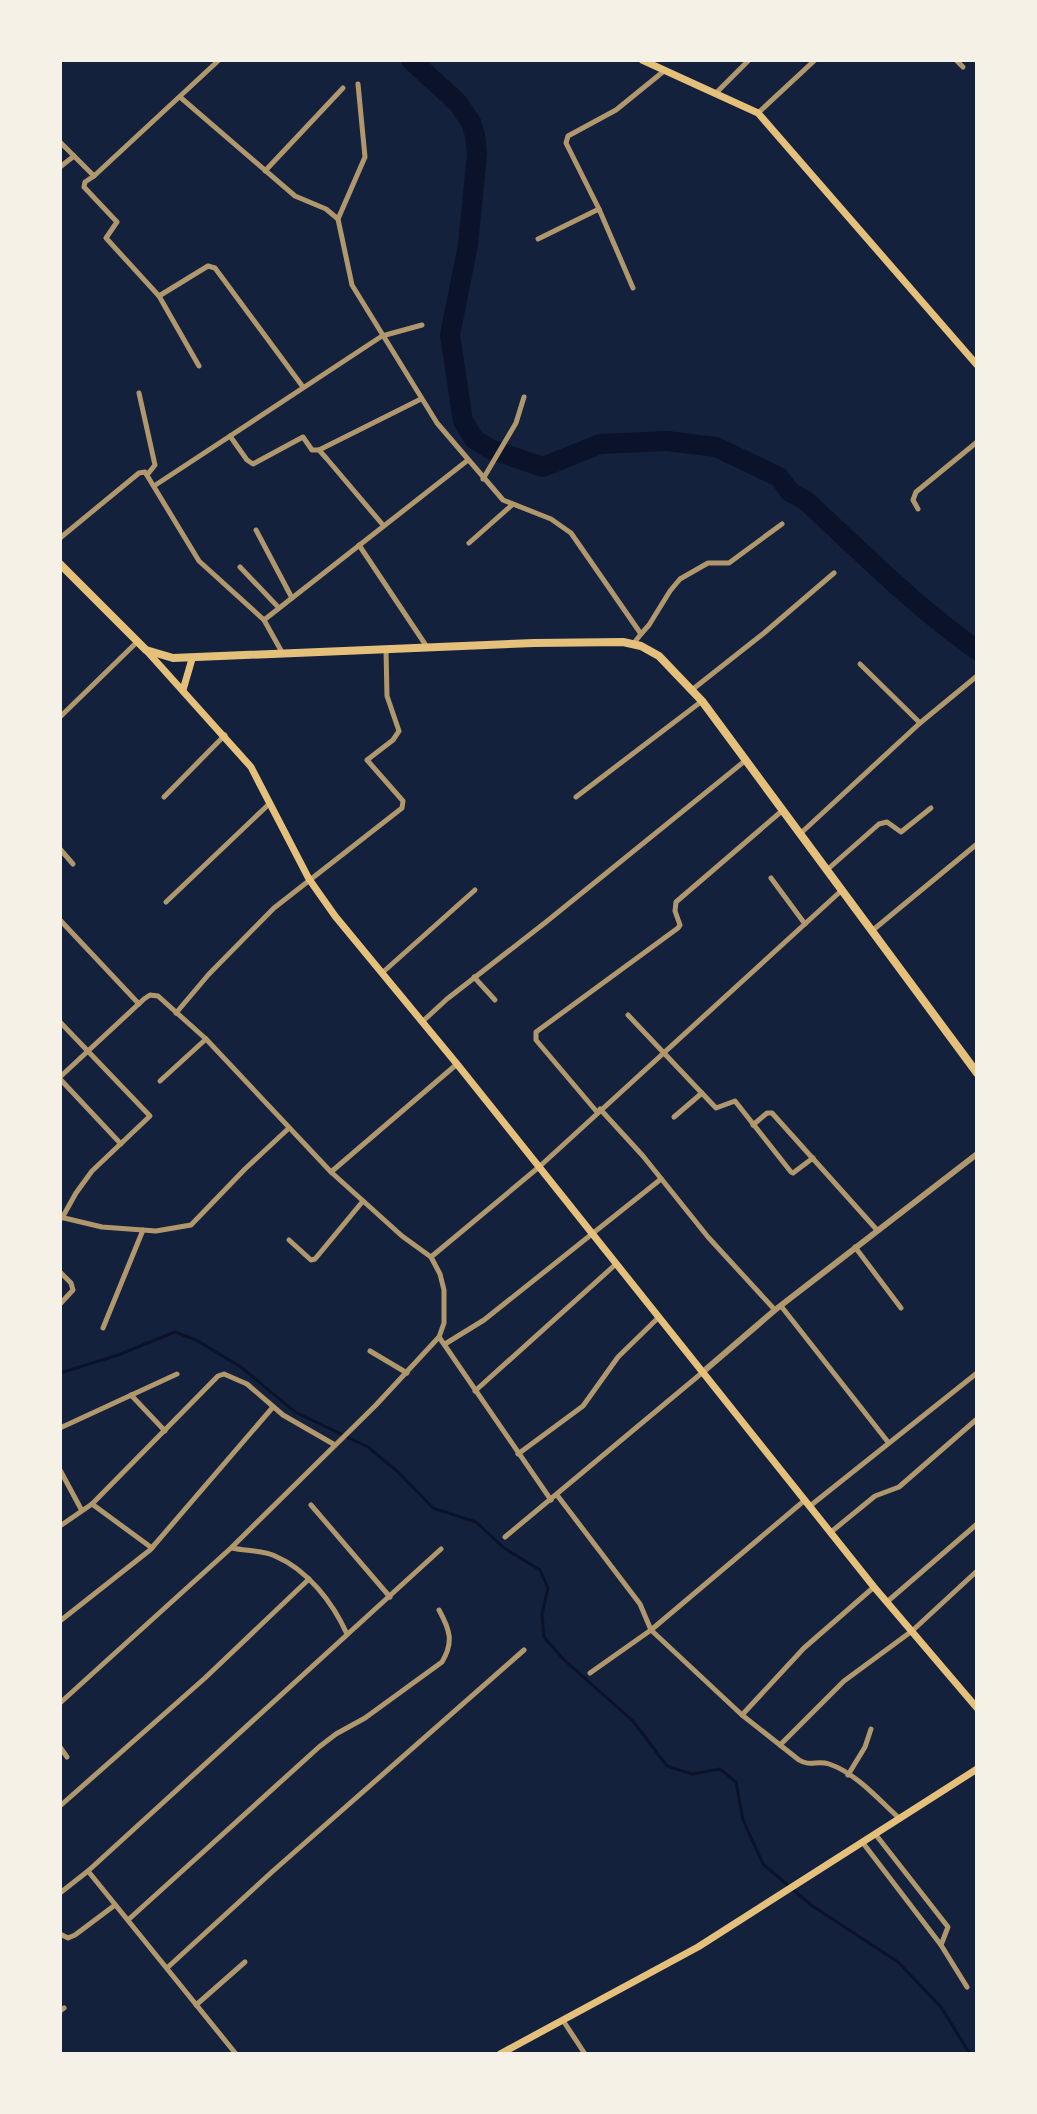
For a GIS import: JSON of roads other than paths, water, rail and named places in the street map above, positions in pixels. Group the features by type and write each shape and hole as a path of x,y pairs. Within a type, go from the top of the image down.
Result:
{"highway":[{"path":"60,564 146,650 173,658 534,643 634,644 659,656 693,689 977,1073"}],"main road":[{"path":"642,60 758,113 977,365"},
{"path":"146,650 251,767 309,879 335,916 704,1371 874,1587 977,1708"},
{"path":"183,690 192,659"},
{"path":"500,2054 513,2051 698,1947 977,1769"}],"street":[{"path":"199,366 159,296 106,238 117,222 84,187 85,182 219,60"},
{"path":"716,93 749,60"},
{"path":"758,113 815,60"},
{"path":"956,60 963,67"},
{"path":"633,288 566,143 568,136 616,110 664,71"},
{"path":"358,84 365,157 338,219 352,285 444,433 503,500 551,519 571,533 641,634"},
{"path":"265,171 343,88"},
{"path":"180,97 295,196 326,209 338,219"},
{"path":"60,142 94,176"},
{"path":"60,167 74,156"},
{"path":"538,239 599,209"},
{"path":"159,296 208,266 215,268 303,387"},
{"path":"154,486 382,336 422,325"},
{"path":"139,393 155,465 147,475"},
{"path":"483,479 516,423 524,397"},
{"path":"230,436 253,464 301,436 312,450 319,450 421,399"},
{"path":"918,509 913,500 916,492 977,442"},
{"path":"319,450 383,525"},
{"path":"264,620 468,460"},
{"path":"60,538 142,471 203,567 264,620 283,655"},
{"path":"469,543 512,505"},
{"path":"634,644 680,579 708,563 729,563 782,524"},
{"path":"256,530 292,598"},
{"path":"359,545 428,648"},
{"path":"240,567 279,608"},
{"path":"693,689 834,573"},
{"path":"60,717 137,642"},
{"path":"176,1013 209,974 274,908 402,808 403,804 367,760 393,740 399,731 387,696 386,649"},
{"path":"860,664 920,723"},
{"path":"801,833 920,723 977,676"},
{"path":"576,797 702,701"},
{"path":"164,797 225,735"},
{"path":"422,1022 746,760"},
{"path":"166,902 269,804"},
{"path":"828,869 879,824 887,822 901,832 931,808"},
{"path":"783,810 676,902 678,928 536,1032 536,1040 661,1179 708,1237 778,1308 888,1442"},
{"path":"873,930 977,844"},
{"path":"60,849 73,864"},
{"path":"771,878 805,924"},
{"path":"431,1257 539,1167 843,889"},
{"path":"382,973 475,890"},
{"path":"60,920 139,1004"},
{"path":"474,977 495,1000"},
{"path":"60,1703 231,1548 350,1431 439,1337 444,1323 444,1290 431,1257 331,1172 206,1039 158,996 150,995 139,1004 60,1078 121,1144"},
{"path":"628,1015 717,1109 735,1101 791,1172 813,1158"},
{"path":"60,1022 150,1116 92,1171 61,1217 102,1227 156,1231 191,1225 289,1128"},
{"path":"160,1081 206,1039"},
{"path":"331,1172 457,1064"},
{"path":"674,1117 702,1093"},
{"path":"753,1125 767,1113 772,1113 877,1230"},
{"path":"505,1537 778,1308 977,1154"},
{"path":"445,1344 484,1320 661,1179"},
{"path":"289,1240 311,1260 315,1259 363,1201"},
{"path":"103,1328 143,1230"},
{"path":"855,1247 901,1308"},
{"path":"475,1391 616,1264"},
{"path":"60,1272 71,1283 73,1290 60,1304"},
{"path":"518,1454 583,1406 618,1357 659,1317"},
{"path":"439,1337 551,1500"},
{"path":"370,1351 407,1373"},
{"path":"590,1673 651,1630 807,1503 977,1373"},
{"path":"60,1428 177,1374"},
{"path":"60,1526 92,1504 218,1376 224,1374 247,1384 273,1407 337,1443"},
{"path":"131,1395 165,1431"},
{"path":"60,1621 152,1548 273,1407"},
{"path":"831,1532 875,1496 899,1487 977,1419"},
{"path":"60,1470 81,1509"},
{"path":"557,1495 640,1604 651,1630 742,1715 780,1745 807,1765 823,1763 848,1775 900,1819"},
{"path":"92,1504 152,1548"},
{"path":"311,1505 390,1597"},
{"path":"888,1601 977,1524"},
{"path":"231,1548 279,1557 309,1579 337,1612 347,1634"},
{"path":"60,1893 88,1871 441,1549"},
{"path":"780,1745 844,1681 912,1631 977,1571"},
{"path":"60,1806 205,1678 309,1579"},
{"path":"742,1715 804,1648 874,1587"},
{"path":"128,1920 319,1747 442,1662 451,1638 439,1610"},
{"path":"167,1968 524,1650"},
{"path":"848,1775 865,1747 871,1729"},
{"path":"60,1747 67,1757"},
{"path":"876,1835 948,1927 941,1945"},
{"path":"863,1843 941,1945 967,1987"},
{"path":"88,1871 236,2054"},
{"path":"60,1934 68,1938 75,1935 115,1905"},
{"path":"196,2005 245,1962"},
{"path":"564,2022 585,2054"}],"waterway":[{"path":"411,60 457,102 471,122 475,135 477,154 468,245 450,335 463,421 474,439 490,449 543,467 600,444 667,441 716,447 779,477 790,492 805,500 910,597 977,650"},
{"path":"60,1373 118,1355 175,1332 196,1340 241,1367 295,1412 368,1447 433,1508 476,1522 504,1548 540,1570 548,1588 542,1614 544,1637 563,1659 633,1721 667,1766 692,1774 720,1769 736,1782 743,1820 763,1864 811,1905 898,1962 941,2007 970,2054"}]}
